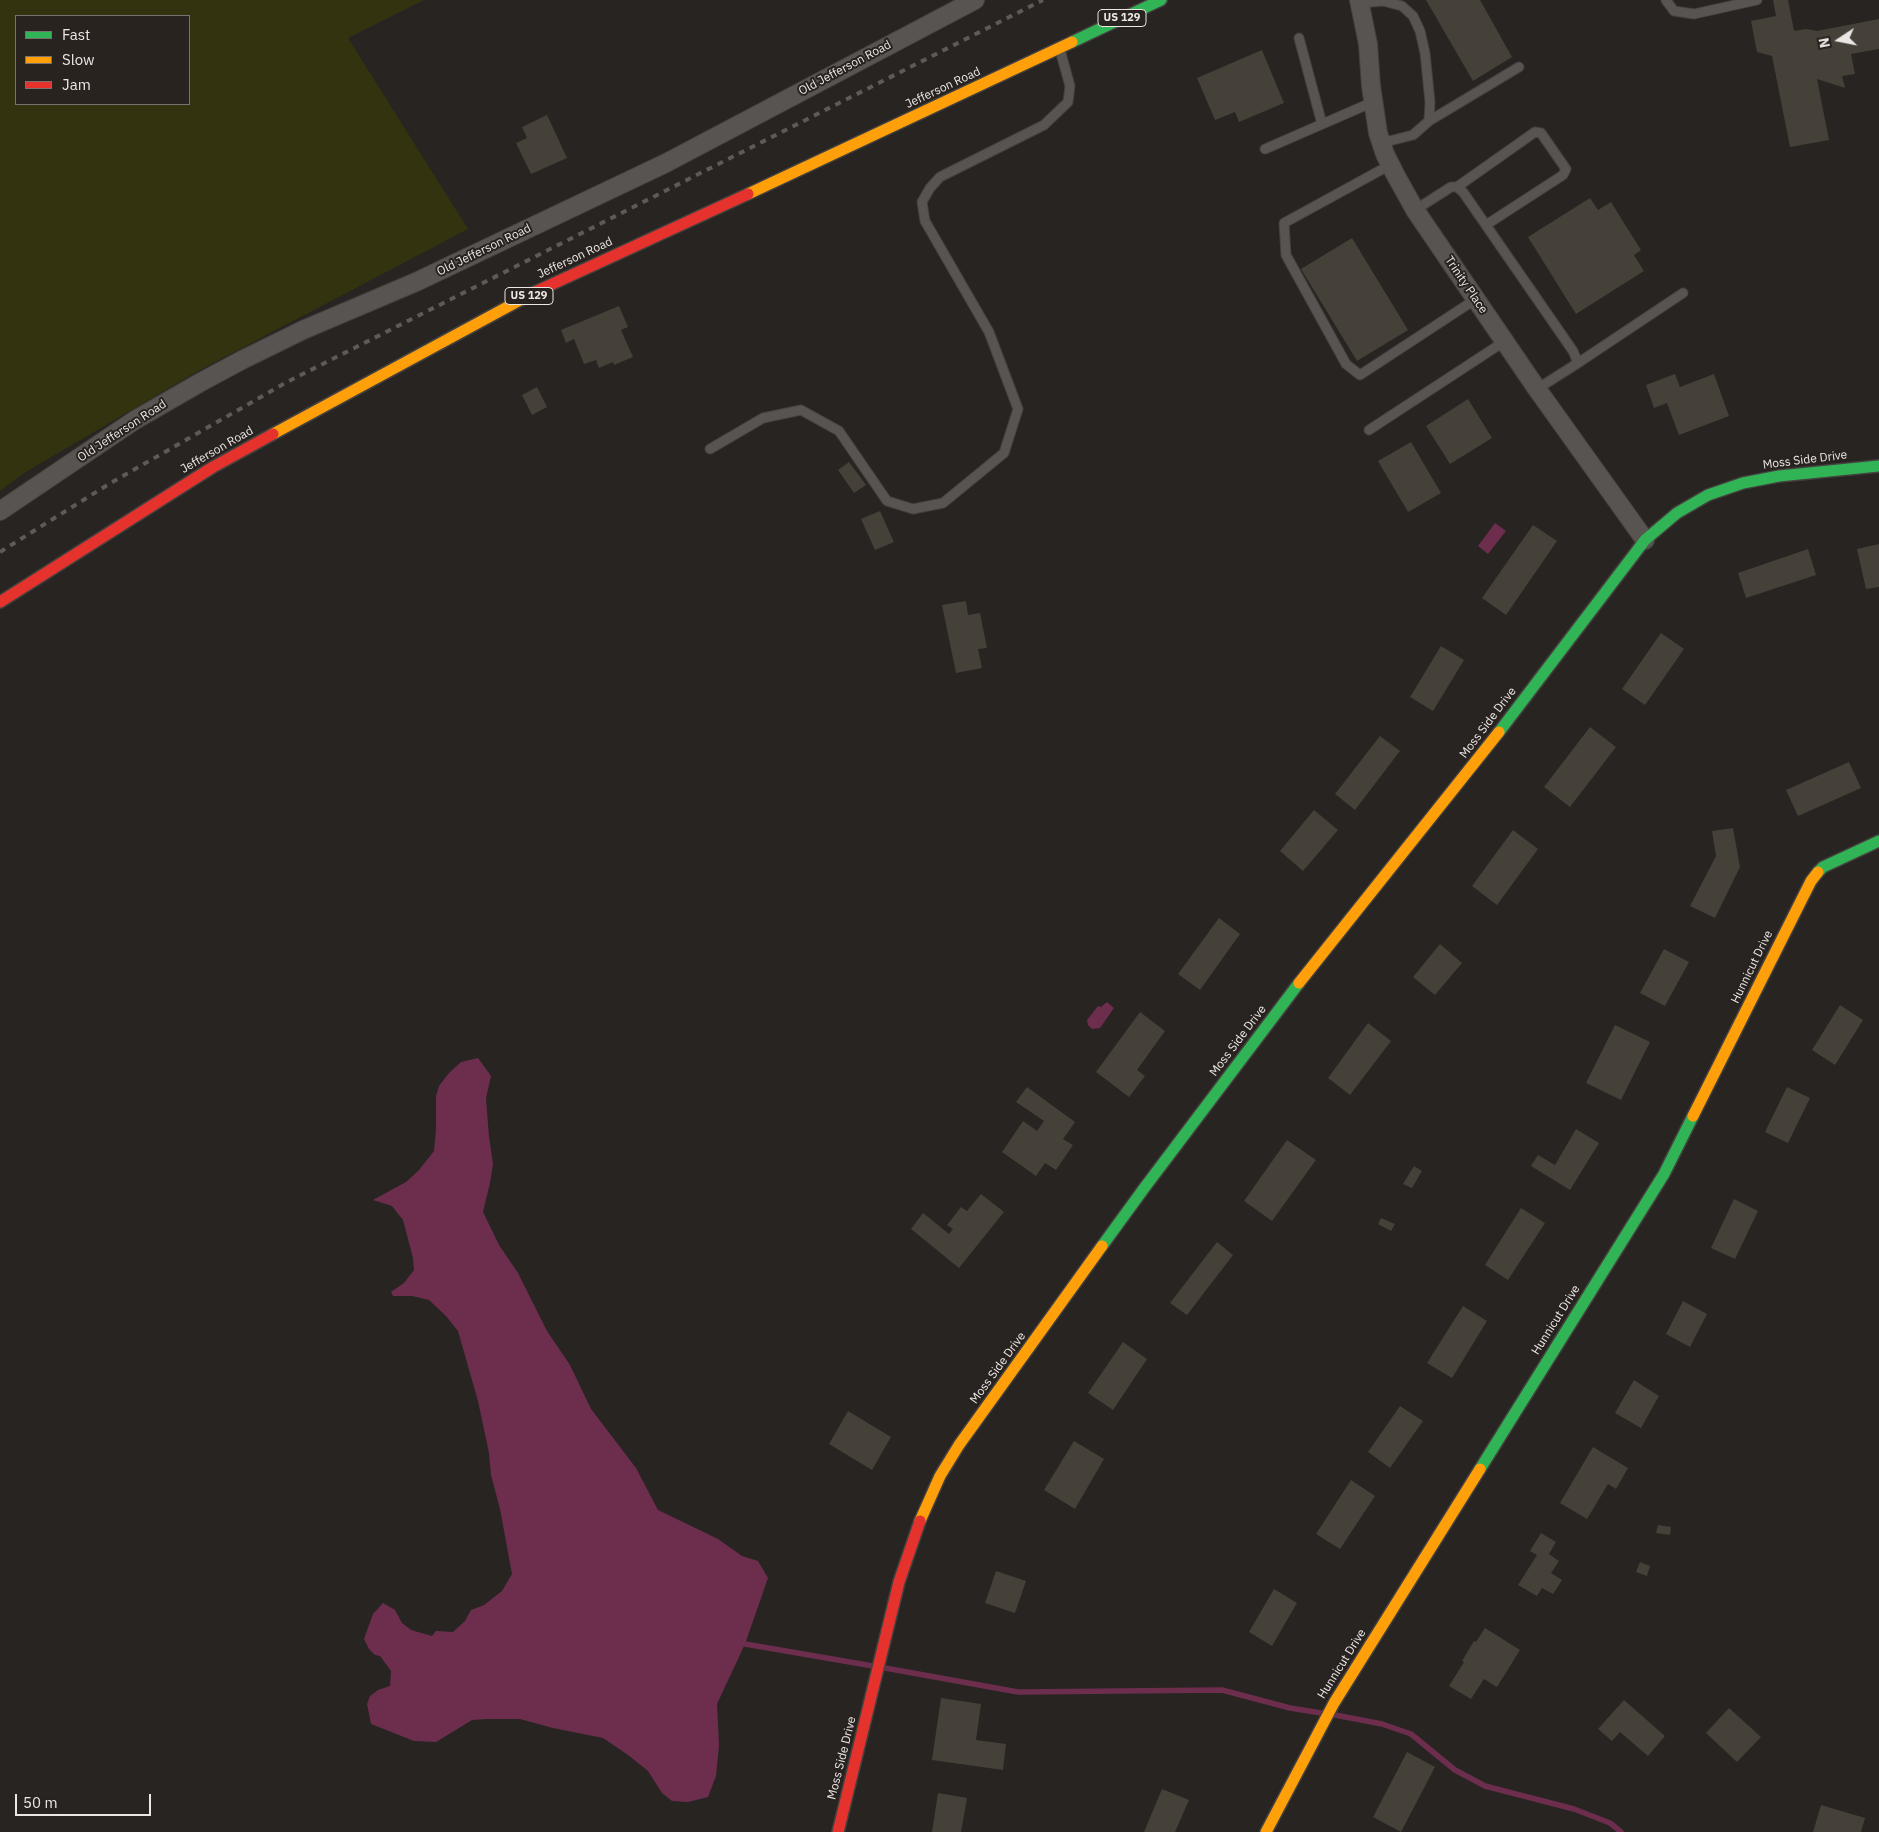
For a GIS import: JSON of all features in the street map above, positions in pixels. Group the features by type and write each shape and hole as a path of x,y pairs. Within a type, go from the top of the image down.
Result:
{"main road":[{"name":"Jefferson Road","path":"0,602 213,467 552,283 815,163 1161,0"},
{"name":"Moss Side Drive","path":"838,1832 899,1582 912,1540 940,1476 959,1445 1145,1187 1260,1035 1477,761 1644,540 1685,508 1708,495 1742,482 1779,476 1879,466"},
{"name":"Hunnicut Drive","path":"1266,1832 1334,1703 1664,1174 1810,881 1823,866 1879,841"}],"street":[{"name":"Old Jefferson Road","path":"0,512 135,420 209,377 303,330 416,282 666,163 975,0"},
{"name":"Trinity Place","path":"1360,2 1368,44 1373,102 1381,143 1390,165 1415,210 1537,389 1644,540"}],"lane":[{"path":"1666,0 1674,11 1694,14 1758,0"},
{"path":"1360,2 1382,1 1402,6 1413,16 1420,32 1425,53 1430,102 1429,121"},
{"path":"1299,38 1322,124"},
{"path":"710,449 763,418 801,410 838,431 887,501 913,509 943,503 1004,453 1018,409 988,332 925,221 922,202 930,188 940,177 1044,125 1068,102 1070,86 1060,48"},
{"path":"1381,143 1413,135 1429,121 1519,67"},
{"path":"1265,149 1373,102"},
{"path":"1415,210 1452,187 1457,187 1535,132 1541,133 1566,169 1564,175 1486,225"},
{"path":"1390,165 1284,223 1286,255 1346,364 1360,374 1476,299"},
{"path":"1457,187 1463,192 1574,351 1578,363"},
{"path":"1537,389 1683,293"},
{"path":"1369,430 1505,342"}],"shaded area":[{"path":"0,0 424,0 348,38 468,229 198,371 24,473 0,491"},
{"path":"1495,523 1506,531 1488,554 1478,546"},
{"path":"1107,1002 1114,1008 1100,1028 1092,1029 1088,1025 1087,1020 1098,1006 1101,1007"},
{"path":"478,1058 491,1076 486,1098 493,1164 483,1212 499,1245 518,1273 547,1331 570,1365 591,1409 636,1468 658,1510 718,1539 742,1556 758,1561 768,1578 745,1644 717,1704 719,1745 716,1776 708,1797 688,1802 672,1801 662,1793 648,1771 603,1738 520,1719 472,1720 436,1742 414,1741 371,1724 367,1704 370,1696 378,1690 390,1686 391,1671 380,1656 375,1655 369,1649 364,1639 373,1614 383,1603 395,1610 402,1623 411,1630 432,1636 436,1631 453,1632 465,1621 471,1610 484,1605 502,1591 512,1574 500,1509 491,1475 489,1453 478,1401 458,1331 429,1300 412,1296 393,1296 391,1292 404,1283 414,1270 413,1258 403,1220 392,1206 373,1200 406,1182 419,1170 434,1151 436,1096 439,1086 461,1062"}],"building":[{"path":"1426,0 1480,0 1512,57 1473,81"},
{"path":"1773,0 1788,0 1794,31 1806,29 1817,31 1879,19 1879,49 1851,54 1855,74 1842,76 1845,88 1817,79 1829,140 1790,147 1772,56 1757,52 1751,21 1776,16"},
{"path":"1262,50 1284,103 1239,122 1235,112 1215,120 1197,78"},
{"path":"547,115 567,158 531,174 516,143 527,138 522,127"},
{"path":"1590,198 1598,210 1611,202 1641,250 1634,255 1644,271 1576,314 1528,237"},
{"path":"1352,238 1408,330 1357,361 1301,269"},
{"path":"619,306 628,327 621,330 633,357 614,365 613,362 599,368 596,360 584,364 574,339 566,343 561,330"},
{"path":"1675,374 1680,387 1714,374 1729,416 1679,435 1667,403 1654,408 1646,385"},
{"path":"537,387 547,407 532,415 522,395"},
{"path":"1468,399 1492,438 1450,464 1426,426"},
{"path":"1411,442 1441,493 1408,512 1378,461"},
{"path":"849,462 866,485 854,493 838,470"},
{"path":"880,511 894,542 875,550 861,519"},
{"path":"1533,525 1557,541 1506,615 1482,598"},
{"path":"1879,544 1879,587 1866,589 1857,549"},
{"path":"1808,549 1816,575 1746,598 1738,573"},
{"path":"966,601 968,615 980,613 987,648 978,649 982,668 956,673 942,605"},
{"path":"1661,633 1684,649 1645,705 1622,689"},
{"path":"1441,646 1464,660 1433,711 1410,697"},
{"path":"1590,727 1616,747 1570,807 1544,787"},
{"path":"1380,736 1400,751 1355,810 1335,794"},
{"path":"1849,762 1861,788 1798,816 1786,790"},
{"path":"1314,810 1338,830 1303,871 1280,851"},
{"path":"1733,828 1740,867 1715,918 1690,906 1716,856 1712,831"},
{"path":"1513,830 1538,849 1497,905 1472,886"},
{"path":"1219,918 1240,934 1200,990 1178,974"},
{"path":"1440,944 1462,963 1435,995 1413,977"},
{"path":"1664,949 1689,962 1665,1006 1640,993"},
{"path":"1840,1005 1863,1020 1835,1065 1812,1050"},
{"path":"1140,1012 1165,1031 1137,1070 1145,1076 1129,1097 1096,1072"},
{"path":"1368,1023 1391,1041 1350,1095 1328,1078"},
{"path":"1615,1025 1650,1042 1621,1100 1586,1083"},
{"path":"1027,1087 1075,1122 1063,1139 1073,1145 1056,1170 1045,1163 1036,1176 1002,1152 1023,1121 1037,1131 1044,1121 1016,1102"},
{"path":"1787,1087 1810,1098 1788,1143 1765,1132"},
{"path":"1576,1129 1599,1143 1570,1190 1531,1166 1538,1155 1555,1165"},
{"path":"1287,1140 1316,1160 1272,1221 1244,1201"},
{"path":"1414,1166 1422,1171 1412,1188 1403,1184"},
{"path":"981,1194 1004,1212 959,1268 911,1229 923,1213 949,1234 953,1229 947,1225 961,1207 967,1211"},
{"path":"1734,1199 1758,1211 1735,1259 1711,1248"},
{"path":"1521,1208 1545,1223 1508,1280 1485,1265"},
{"path":"1381,1218 1395,1224 1391,1231 1378,1224"},
{"path":"1217,1242 1233,1255 1187,1315 1170,1303"},
{"path":"1683,1301 1707,1314 1690,1347 1666,1334"},
{"path":"1463,1306 1487,1321 1452,1378 1427,1363"},
{"path":"1123,1342 1147,1359 1113,1410 1088,1393"},
{"path":"1634,1380 1659,1396 1641,1428 1615,1413"},
{"path":"1400,1406 1423,1421 1390,1468 1368,1452"},
{"path":"848,1411 891,1437 872,1470 829,1444"},
{"path":"1074,1441 1104,1459 1075,1509 1044,1490"},
{"path":"1593,1447 1628,1468 1616,1489 1608,1484 1587,1519 1560,1503"},
{"path":"1351,1480 1375,1496 1340,1549 1316,1534"},
{"path":"1658,1525 1671,1527 1670,1535 1656,1533"},
{"path":"1541,1533 1556,1542 1549,1554 1559,1561 1551,1573 1562,1580 1553,1594 1542,1588 1537,1596 1518,1585 1537,1555 1530,1551"},
{"path":"1640,1562 1650,1566 1647,1576 1636,1572"},
{"path":"996,1571 1026,1581 1015,1613 985,1603"},
{"path":"1274,1589 1297,1603 1272,1646 1249,1632"},
{"path":"1485,1628 1520,1650 1497,1687 1484,1679 1471,1699 1449,1686 1474,1641 1476,1642"},
{"path":"941,1698 981,1704 976,1740 1006,1744 1003,1770 932,1760"},
{"path":"1624,1700 1665,1736 1648,1756 1620,1732 1612,1741 1598,1729"},
{"path":"1729,1708 1761,1737 1737,1762 1706,1733"},
{"path":"1407,1752 1435,1767 1401,1832 1373,1817"},
{"path":"1162,1789 1189,1800 1175,1832 1144,1832"},
{"path":"938,1793 967,1798 961,1832 932,1832"},
{"path":"1821,1805 1865,1818 1861,1832 1813,1832"}],"waterway":[{"path":"745,1644 873,1666"},
{"path":"885,1668 1018,1692 1222,1690 1290,1708 1321,1713"},
{"path":"1335,1715 1382,1724 1411,1734 1455,1770 1485,1786 1574,1809 1610,1823 1621,1832"}],"railway":[{"path":"0,552 109,484 287,382 1043,0"}],"traffic: fast":[{"path":"1072,42 1161,0"},
{"path":"1499,732 1645,540 1677,513 1708,495 1743,483 1779,476 1879,466"},
{"path":"1818,872 1823,867 1879,841"},
{"path":"1102,1246 1299,983"},
{"path":"1480,1469 1664,1174 1693,1116"}],"traffic: slow":[{"path":"748,194 1072,42"},
{"path":"273,434 535,292"},
{"path":"1299,983 1499,732"},
{"path":"1693,1116 1811,881 1818,872"},
{"path":"920,1521 940,1476 959,1445 1102,1246"},
{"path":"1266,1832 1334,1703 1480,1469"}],"traffic: jam":[{"path":"535,292 748,194"},
{"path":"0,602 213,467 273,434"},
{"path":"838,1832 899,1582 920,1521"}]}
